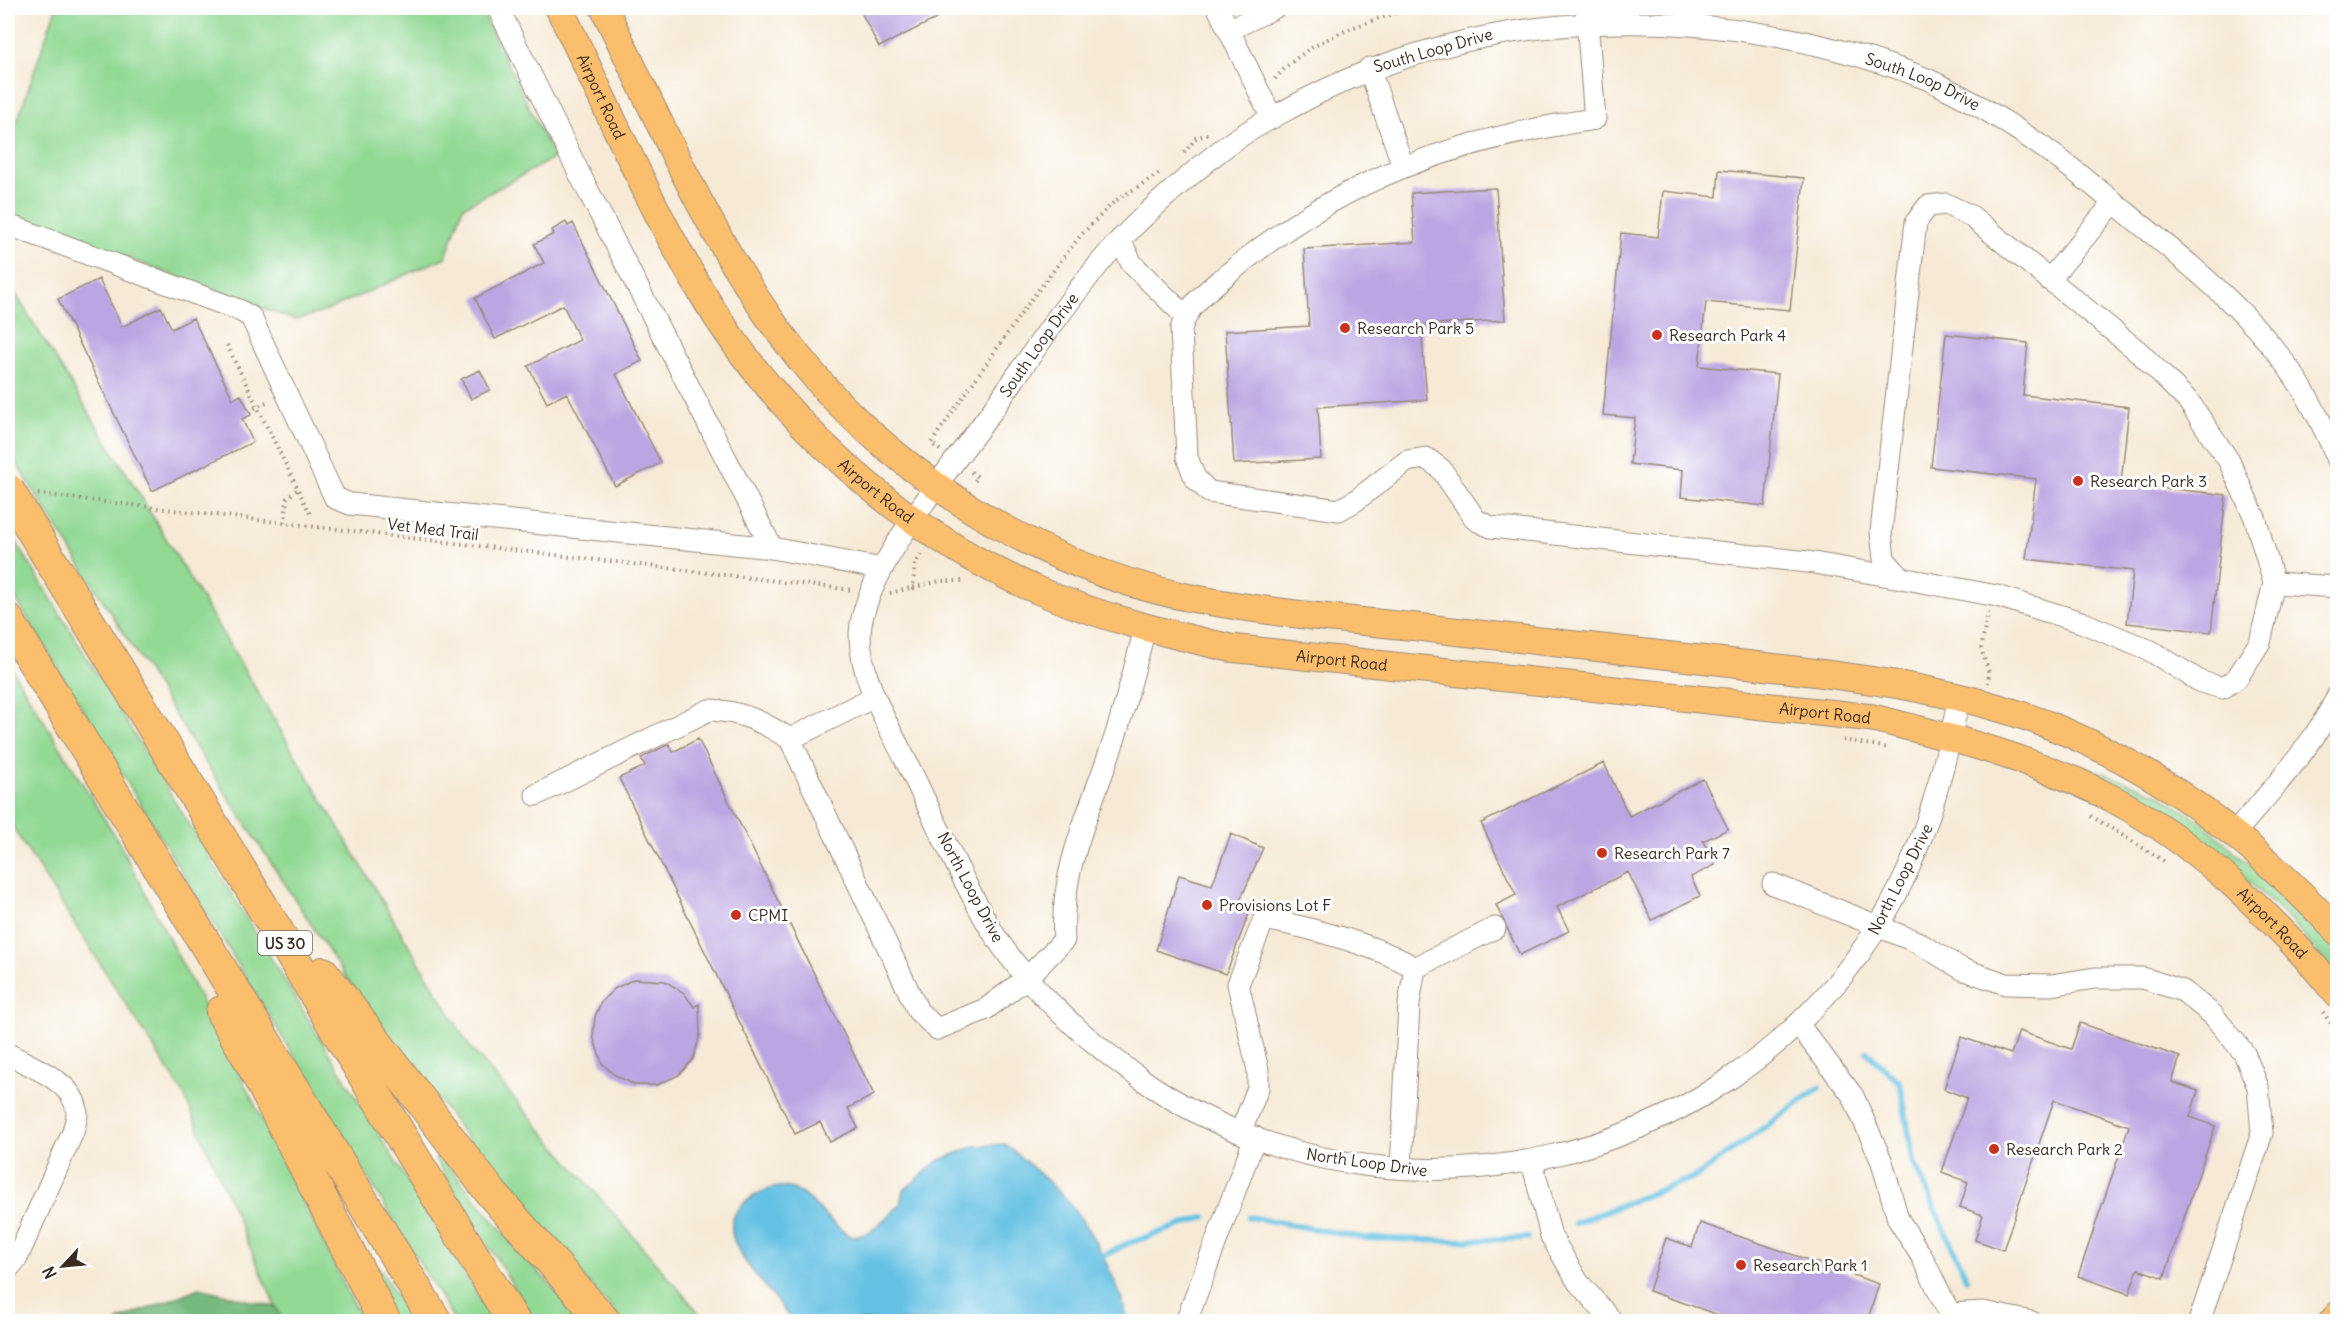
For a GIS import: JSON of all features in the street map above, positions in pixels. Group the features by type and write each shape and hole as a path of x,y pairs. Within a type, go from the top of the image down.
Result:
{"highway":[{"name":"US 30","path":"19,492 54,566 183,773 514,1322"},
{"path":"8,620 436,1322"},
{"path":"183,773 314,961 478,1175 605,1322"},
{"path":"176,898 202,977 251,1062 385,1322"}],"main road":[{"name":"Airport Road","path":"559,8 676,248 728,332 796,418 860,479 951,544 1038,591 1145,628 1230,648 1862,717 1951,737 2049,770 2115,800 2177,840 2266,916 2328,1001"},
{"path":"604,8 711,226 761,306 793,351 858,422 937,488 1019,536 1066,558 1120,579 1194,599 1351,620 1853,677 1959,698 2063,731 2127,761 2235,833 2298,890 2337,932"},
{"path":"2332,1322 2337,1315"}],"street":[{"path":"498,8 584,182 772,548"},
{"path":"1218,8 1272,118"},
{"path":"1229,30 1270,8"},
{"path":"1587,14 1595,119 1538,127 1473,142 1403,166 1333,200 1258,249 1205,293 1184,315 1181,329 1187,457 1195,478 1209,492 1339,510 1355,501 1407,461 1426,458 1442,469 1476,520 1491,527 1808,562 1992,595 2081,622 2151,651 2201,682 2223,688 2237,678 2260,642 2274,583 2255,518 2229,461 2188,402 2139,352 1971,216 1946,204 1928,206 1916,222 1881,532 1884,559 1901,578"},
{"name":"South Loop Drive","path":"914,518 1080,287 1120,240 1223,148 1272,118 1369,68 1477,34 1587,14 1656,17 1751,27 1834,46 1882,62 1955,93 2018,129 2065,162 2114,202 2207,283 2266,339 2292,371 2312,406 2337,460"},
{"path":"1369,68 1403,166"},
{"path":"2049,280 2114,202"},
{"path":"17,228 239,310 251,317 327,482 336,498 350,504 772,548 882,569"},
{"path":"1120,240 1132,264 1184,315"},
{"name":"North Loop Drive","path":"914,518 868,592 860,631 861,650 874,697 991,929 1029,977 1091,1041 1131,1072 1175,1101 1290,1151 1317,1157 1436,1171 1486,1169 1532,1162 1625,1134 1672,1112 1715,1088 1760,1057 1798,1024 1846,970 1878,927 1931,816 1959,698"},
{"path":"2274,583 2337,587"},
{"path":"536,795 709,710 726,711 758,719 790,739 918,1011 937,1029 986,1009 1029,977 1065,940 1062,911 1069,867 1116,734 1145,628"},
{"path":"2235,833 2299,755 2330,712 2337,695"},
{"path":"790,739 874,697"},
{"path":"1773,884 1917,942 1962,969 2006,984 2051,985 2095,978 2143,978 2183,991 2213,1015 2244,1053 2258,1087 2262,1133 2199,1322"},
{"path":"1186,1322 1248,1134 1258,1088 1258,1070 1238,984 1264,919 1286,923 1396,956 1414,968"},
{"path":"1414,968 1496,928"},
{"path":"1401,1168 1409,1004 1414,968"},
{"path":"1798,1024 1826,1058 1859,1107 1881,1162 1899,1219 1922,1257 1950,1318 1983,1312 2032,1322"},
{"path":"8,1053 54,1079 66,1090 77,1112 73,1132 17,1258 8,1269"},
{"path":"1532,1162 1551,1236 1578,1281 1613,1322"}],"path":[{"path":"947,455 931,443 1055,267 1081,235 1115,201"},
{"path":"227,345 310,514"},
{"path":"969,471 978,477 970,486"},
{"path":"285,524 287,498 298,489"},
{"name":"Vet Med Trail","path":"19,492 856,591"},
{"path":"913,590 915,564 923,550"},
{"path":"887,593 913,590 940,581 956,579 967,582"},
{"path":"1988,687 1989,673 1982,642 1992,595"},
{"path":"2086,814 2167,862"},
{"path":"2328,1001 2337,1034"}],"green space":[{"path":"56,8 480,8 554,158 463,207 446,257 323,312 295,320 8,214 8,148"},
{"path":"8,282 141,497 469,1046 706,1321 624,1321 529,1220 347,979 189,737 8,450"},
{"path":"8,529 493,1321 455,1321 8,586"},
{"path":"8,663 118,841 240,1075 362,1321 282,1321 183,1093 8,820"},
{"path":"2080,764 2156,793 2201,821 2304,914 2337,951 2337,977 2291,921 2228,862 2078,770"},
{"path":"439,1155 517,1249 584,1321 535,1321 435,1159"},
{"path":"378,1266 411,1321 392,1321 370,1275"},
{"path":"199,1288 276,1307 282,1321 117,1321"}],"water":[{"path":"1005,1144 1034,1168 1072,1206 1102,1254 1118,1289 1128,1321 793,1321 746,1263 734,1239 732,1228 734,1216 742,1205 760,1193 780,1187 790,1188 803,1194 852,1237 869,1233 900,1205 903,1191 938,1161 975,1146"}],"building":[{"path":"859,8 931,8 936,19 879,47"},
{"name":"Research Park 4","path":"1719,170 1804,178 1790,310 1706,302 1699,366 1778,374 1765,506 1681,497 1683,470 1630,464 1635,418 1603,415 1621,233 1658,237 1663,191 1717,197"},
{"name":"Research Park 5","path":"1496,188 1505,320 1421,325 1427,400 1318,407 1321,459 1234,464 1225,331 1309,326 1304,249 1415,242 1411,193"},
{"path":"566,222 568,226 573,223 642,361 616,374 661,463 615,486 567,393 547,403 528,366 580,340 563,305 495,339 475,298 544,263 534,244 554,234 552,230"},
{"path":"99,279 122,327 161,307 172,329 193,318 233,399 241,395 251,415 242,419 253,442 152,491 58,299"},
{"name":"Research Park 3","path":"1946,334 2028,343 2023,395 2129,407 2121,483 2226,495 2211,632 2127,623 2133,571 2026,559 2036,479 1931,467"},
{"path":"480,370 490,390 471,399 461,379"},
{"name":"CPMI","path":"698,739 874,1095 848,1108 858,1128 830,1142 820,1122 795,1134 619,778 645,766 641,758 669,744 673,752"},
{"name":"Research Park 7","path":"1604,763 1629,816 1703,779 1728,829 1703,841 1715,865 1691,877 1700,896 1652,920 1628,872 1557,907 1569,931 1520,955 1496,905 1516,895 1481,823"},
{"name":"Provisions Lot F","path":"1231,834 1263,848 1239,903 1251,908 1226,974 1156,950 1179,875 1212,885"},
{"path":"634,979 665,981 684,993 694,1007 699,1004 700,1035 693,1059 679,1075 657,1085 635,1085 613,1074 602,1063 593,1036 595,1017 601,1002 614,989"},
{"name":"Research Park 2","path":"2080,1023 2180,1057 2172,1082 2198,1091 2190,1117 2215,1126 2164,1278 2138,1269 2129,1294 2078,1276 2129,1126 2054,1100 2003,1250 1975,1240 1983,1215 1960,1207 1968,1182 1942,1172 1967,1098 1944,1089 1961,1037 2011,1054 2019,1031 2071,1049"},
{"name":"Research Park 1","path":"1700,1223 1879,1284 1867,1322 1739,1322 1649,1291 1666,1238 1692,1247"}],"waterway":[{"path":"1867,1052 1900,1083 1914,1163 1967,1279"},
{"path":"1575,1223 1697,1176 1820,1087"},
{"path":"1101,1257 1126,1244 1205,1217"},
{"path":"1249,1217 1364,1238 1453,1241 1528,1238"}],"place":[{"name":"Research Park 5","path":"1345,328"},
{"name":"Research Park 4","path":"1657,335"},
{"name":"Research Park 3","path":"2078,481"},
{"name":"Research Park 7","path":"1602,853"},
{"name":"Provisions Lot F","path":"1207,905"},
{"name":"CPMI","path":"736,915"},
{"name":"Research Park 2","path":"1994,1149"},
{"name":"Research Park 1","path":"1741,1265"}]}
